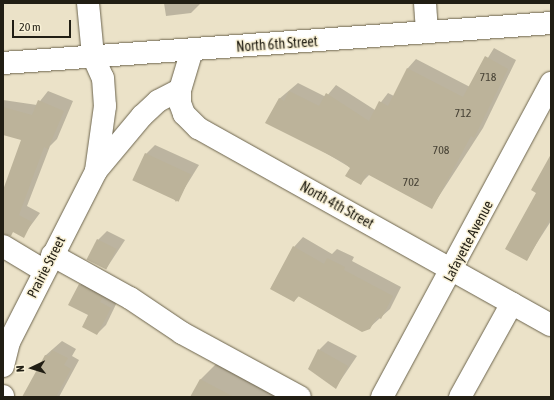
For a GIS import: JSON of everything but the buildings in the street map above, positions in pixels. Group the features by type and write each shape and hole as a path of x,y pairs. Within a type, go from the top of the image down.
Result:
{"street":[{"name":"Prairie Street","path":"88,3 93,56 103,78 105,106 96,171"},
{"path":"425,3 427,32"},
{"name":"North 6th Street","path":"3,63 551,23"},
{"name":"North 4th Street","path":"192,50 180,90 184,114 198,128 551,325"},
{"name":"Lafayette Avenue","path":"382,397 453,270 551,83"},
{"name":"Prairie Street","path":"3,366 9,342 96,171 142,116 158,101 180,90"},
{"path":"3,246 48,263 130,298 182,333 300,397"},
{"path":"460,397 512,303"}]}
